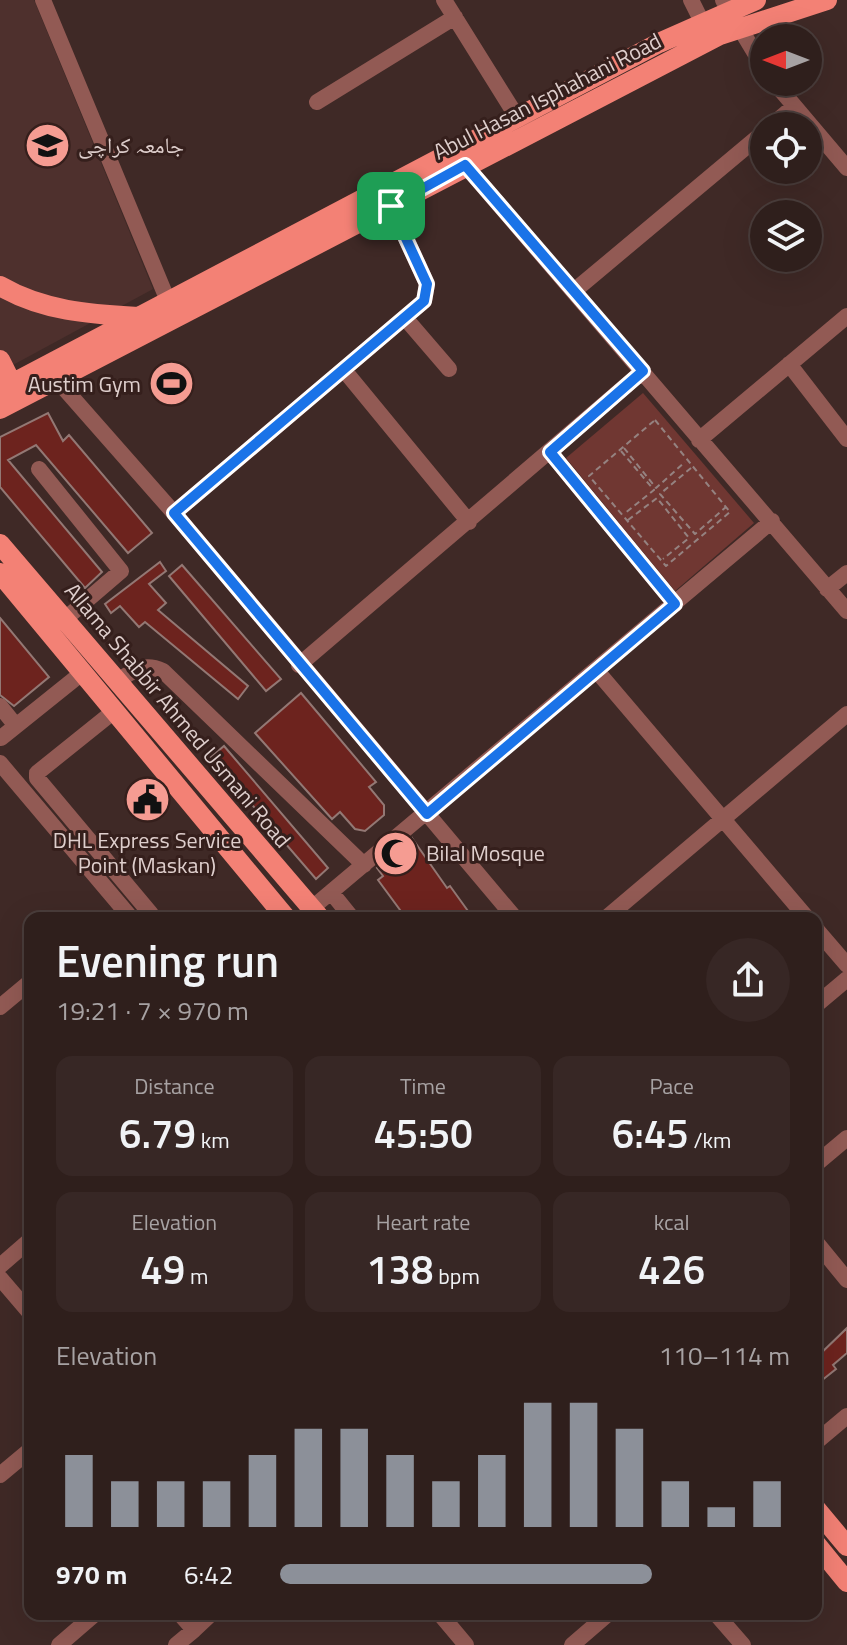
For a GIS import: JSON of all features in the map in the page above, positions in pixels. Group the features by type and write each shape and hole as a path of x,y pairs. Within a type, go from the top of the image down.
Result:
{"main road":[{"name":"Abul Hasan Isphahani Road","path":"0,409 120,350 391,206 756,0"},
{"name":"Abul Hasan Isphahani Road","path":"6,387 702,22 729,13 827,0"},
{"path":"0,286 24,301 61,310 138,317"},
{"path":"0,360 6,387"},
{"name":"Allama Shabbir Ahmed Usmani Road","path":"0,544 315,912"},
{"name":"Allama Shabbir Ahmed Usmani Road","path":"1,574 281,912"},
{"path":"822,1516 847,1546"},
{"path":"822,1551 847,1582"}],"street":[{"path":"43,0 168,301"},
{"path":"444,0 517,117"},
{"path":"691,0 702,22"},
{"path":"729,13 750,46"},
{"path":"317,102 455,17"},
{"path":"785,96 847,168"},
{"path":"787,112 793,107"},
{"path":"574,291 750,144"},
{"path":"465,165 847,611"},
{"path":"174,513 424,301 427,284 391,206"},
{"path":"699,440 847,316"},
{"path":"406,319 449,369"},
{"path":"789,364 847,439"},
{"path":"344,370 469,522"},
{"path":"299,665 643,371"},
{"path":"56,379 174,513 510,912"},
{"path":"550,452 675,604"},
{"path":"39,469 121,571 65,619"},
{"path":"317,912 331,892 772,521"},
{"path":"827,589 847,573"},
{"path":"116,682 138,667 152,666 163,671 364,865"},
{"path":"596,670 802,912"},
{"path":"1,738 82,673"},
{"path":"0,706 16,726"},
{"path":"113,712 37,773 38,781 149,912"},
{"path":"613,912 847,714"},
{"path":"0,763 126,912"},
{"path":"331,892 347,912"},
{"path":"822,936 847,965"},
{"path":"822,1000 847,979"},
{"path":"0,1007 24,987"},
{"path":"822,1159 847,1138"},
{"path":"0,1266 24,1245"},
{"path":"822,1249 845,1274"},
{"path":"0,1278 24,1306"},
{"path":"822,1437 847,1416"},
{"path":"0,1475 24,1455"},
{"path":"59,1645 88,1620"},
{"path":"185,1620 194,1630"},
{"path":"176,1645 205,1620"},
{"path":"445,1620 463,1644"},
{"path":"572,1645 601,1620"},
{"path":"721,1620 743,1645"}],"path":[{"path":"655,420 686,462 730,512 666,566 589,476 655,420"},
{"path":"622,449 656,488 686,462"},
{"path":"622,449 654,490 623,515"},
{"path":"692,467 660,494 695,534 726,507"},
{"path":"627,521 657,498 689,538 661,561"}],"shaded area":[{"name":"جامعہ کراچی","path":"0,0 34,0 153,289 0,372"},
{"path":"643,393 754,523 675,591 566,458"}],"building":[{"path":"48,413 63,441 69,435 152,533 128,553 36,445 8,460 102,572 85,588 0,487 0,437"},
{"path":"160,562 166,571 149,584 166,603 158,610 248,686 238,699 145,622 139,627 120,606 111,613 105,604"},
{"path":"182,565 281,679 266,691 169,576"},
{"path":"0,618 49,677 14,706 0,695"},
{"path":"301,693 376,782 369,787 384,805 384,815 365,831 355,829 340,812 332,819 255,733"},
{"path":"224,746 328,868 316,879 211,757"},
{"path":"412,838 447,888 450,886 469,912 402,912 378,880 383,876 377,868"},
{"path":"847,1328 847,1353 833,1365 836,1369 822,1380 822,1352"}],"place":[{"name":"جامعہ کراچی","path":"47,145"},
{"name":"Austim Gym","path":"172,384"},
{"name":"DHL Express Service Point (Maskan)","path":"147,799"},
{"name":"Bilal Mosque","path":"395,853"}],"route":[{"path":"465,165 643,371 550,452 675,604 427,814 174,513 424,301 427,284 391,206 465,165"}]}
